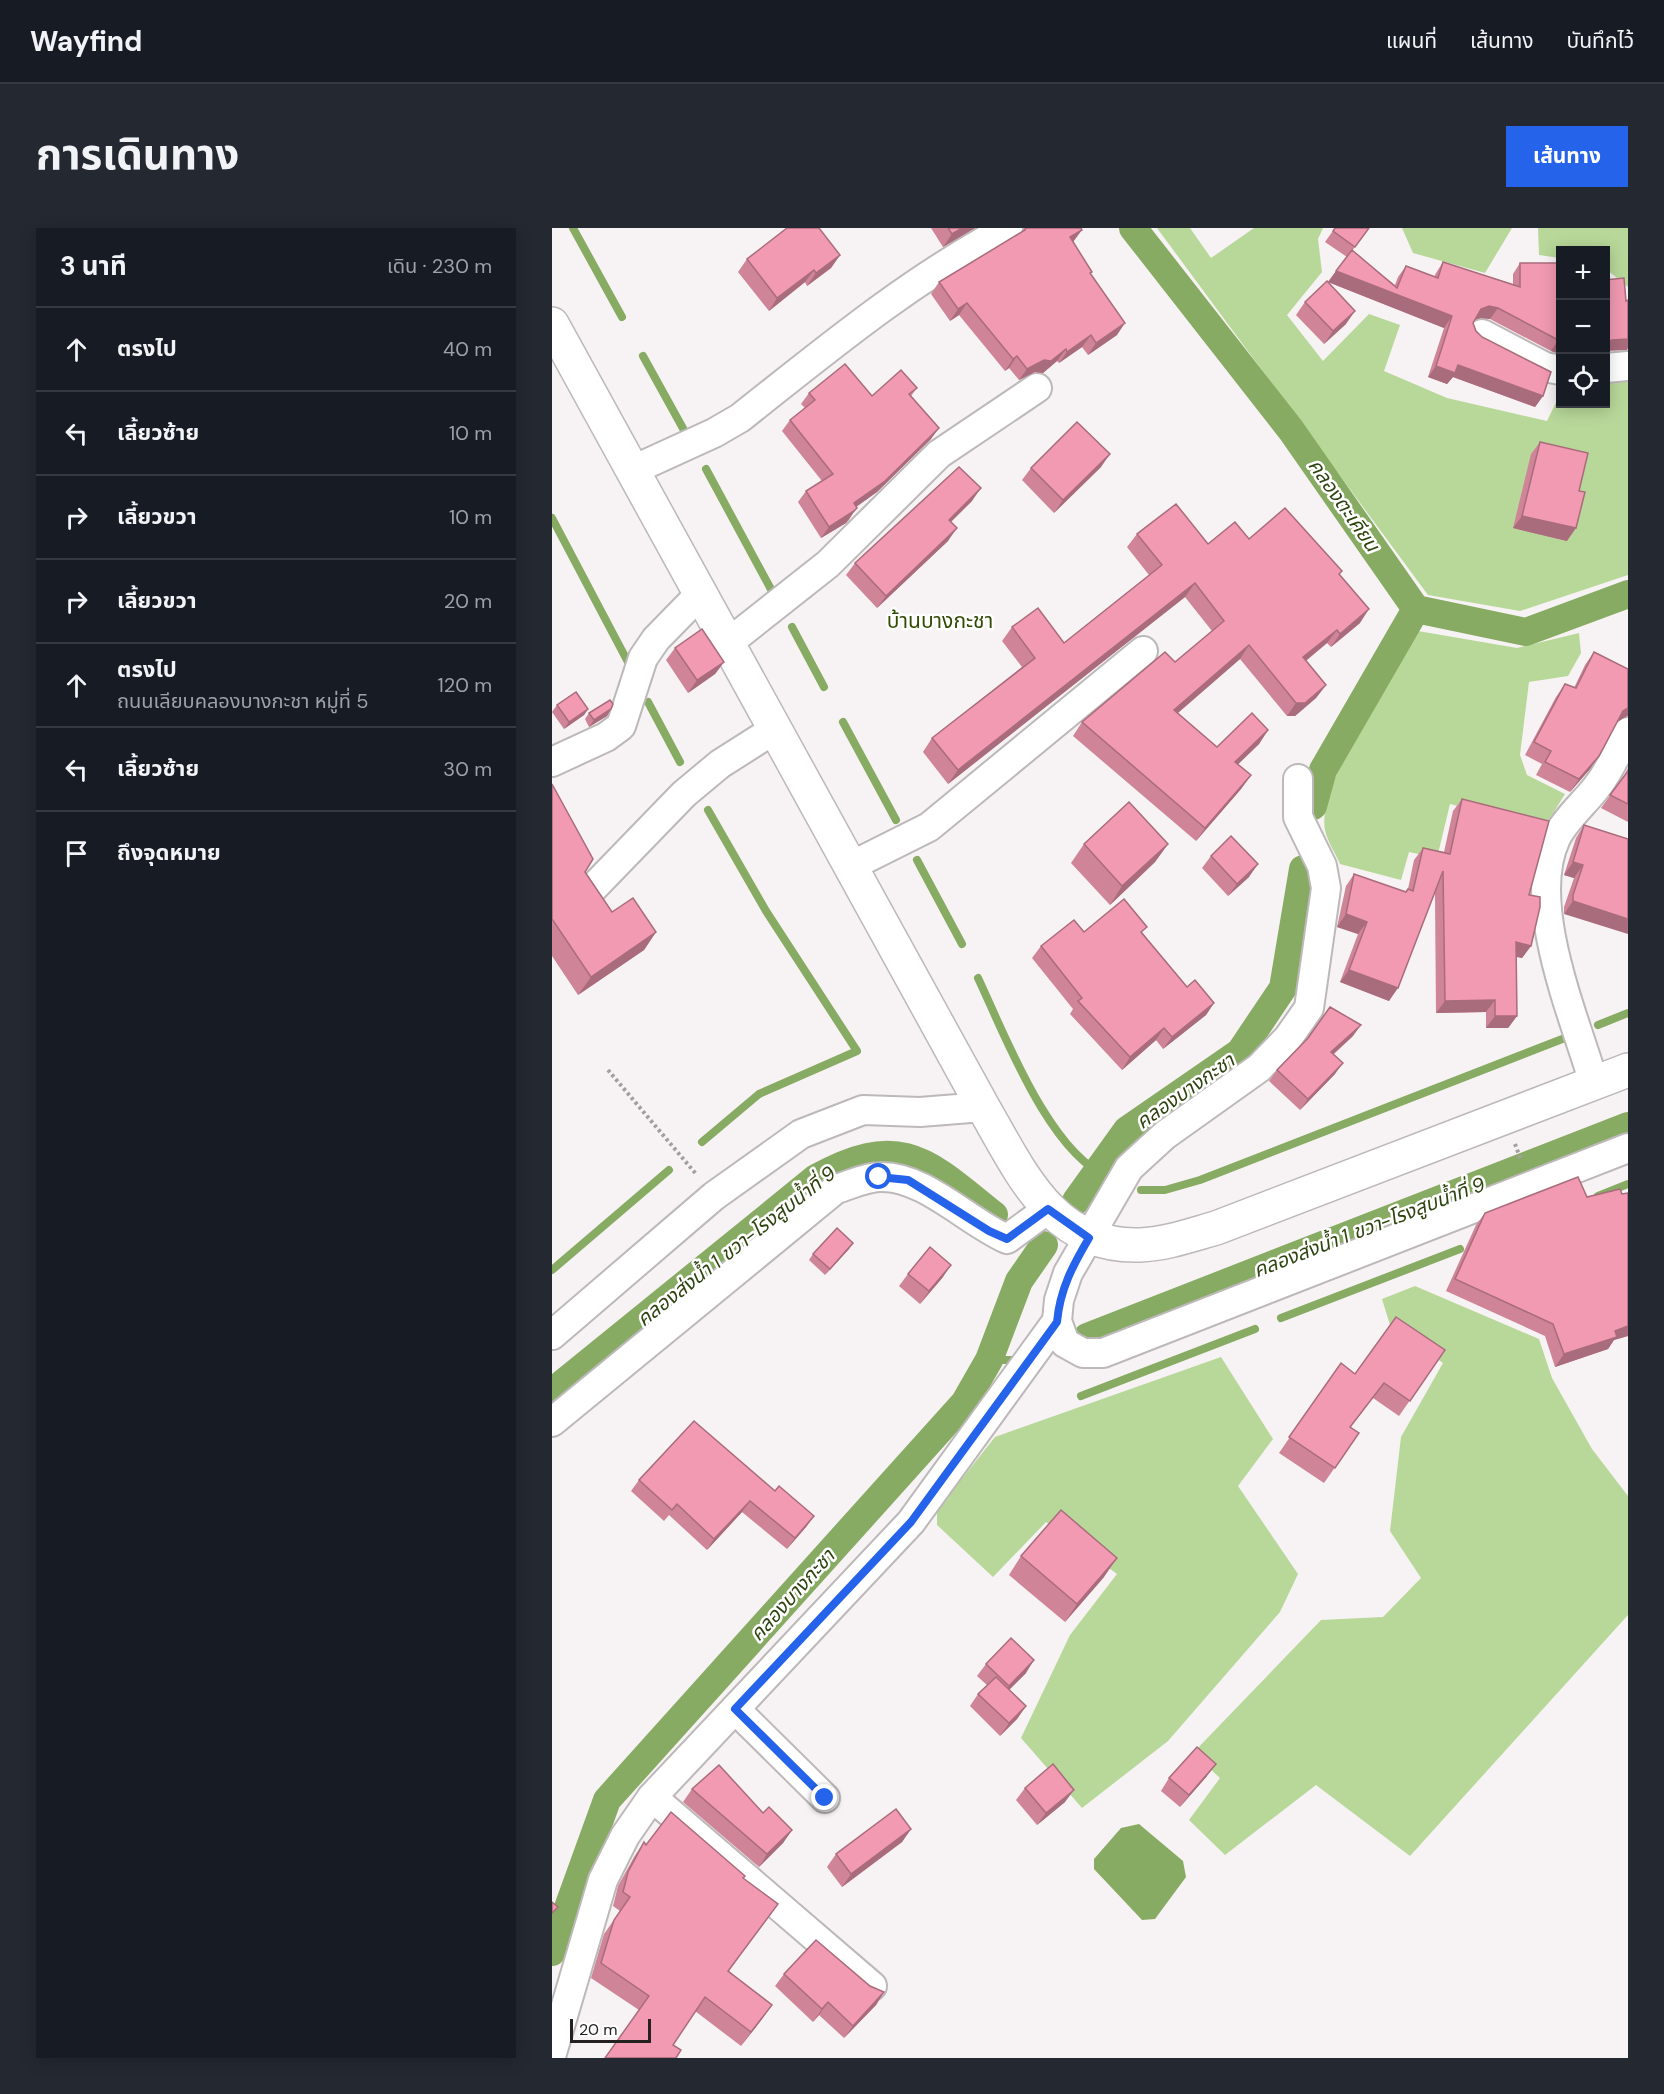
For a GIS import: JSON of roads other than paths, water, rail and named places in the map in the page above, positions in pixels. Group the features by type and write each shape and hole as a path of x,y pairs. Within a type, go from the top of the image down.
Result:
{"main road":[{"path":"552,324 1028,1186 1048,1209 1089,1238 1111,1244 1141,1245 1172,1241 1216,1228 1628,1070"}],"street":[{"path":"633,470 714,433 740,418 894,296 969,248 1008,228"},
{"path":"1482,334 1545,367 1556,369"},
{"path":"1610,368 1628,366"},
{"path":"728,643 828,564 939,454 1037,388"},
{"path":"552,762 606,737 621,726 643,658 656,639 701,593"},
{"path":"851,866 929,828 1143,651"},
{"path":"591,890 684,794 720,764 775,729"},
{"path":"1594,1083 1549,932 1544,895 1548,860 1557,836 1600,783 1628,732"},
{"path":"1298,779 1298,817 1322,866 1326,888 1309,1008 1288,1038 1259,1068 1165,1136 1129,1168 1068,1273 1059,1300 1057,1322 1065,1343 1083,1353 1103,1353 1628,1148"},
{"path":"552,1335 714,1196 801,1134 862,1110 920,1112 983,1107"},
{"path":"552,1422 836,1189 879,1177 908,1180 989,1231 1007,1239 1048,1209"},
{"path":"552,2053 603,1880 625,1836 652,1797 911,1522 1057,1322"},
{"path":"735,1709 825,1798"},
{"path":"652,1797 872,1986"}],"waterway":[{"path":"573,228 622,317"},
{"name":"คลองตะเคียน","path":"1133,228 1291,430 1416,609 1526,632 1628,594"},
{"path":"643,356 685,432"},
{"path":"706,469 773,593"},
{"path":"552,518 629,664"},
{"name":"คลองบางกะชา","path":"1313,806 1323,770 1416,609"},
{"path":"792,627 824,687"},
{"path":"648,702 680,762"},
{"path":"843,722 896,820"},
{"path":"702,1142 759,1094 857,1051 766,911 708,810"},
{"path":"917,860 962,944"},
{"name":"คลองบางกะชา","path":"1076,1201 1127,1130 1240,1052 1283,988 1303,869"},
{"path":"978,978 1015,1059 1048,1119 1067,1144 1087,1164 1109,1177"},
{"path":"1598,1025 1628,1013"},
{"path":"1141,1190 1165,1190 1200,1180 1570,1036"},
{"name":"คลองส่งน้ำ 1 ขวา-โรงสูบน้ำที่ 9","path":"1087,1337 1628,1126"},
{"name":"คลองส่งน้ำ 1 ขวา-โรงสูบน้ำที่ 9","path":"552,1392 816,1178 845,1164 870,1156 892,1155 912,1159 931,1167 994,1215"},
{"path":"552,1270 669,1170"},
{"path":"1598,1196 1628,1184"},
{"name":"คลองบางกะชา","path":"552,1952 607,1800 965,1402 989,1360 1019,1281 1044,1245"},
{"path":"1281,1318 1460,1249"},
{"path":"1081,1396 1255,1329"},
{"path":"989,1360 1019,1360"}],"district":[{"name":"บ้านบางกะชา","path":"940,621"}]}
